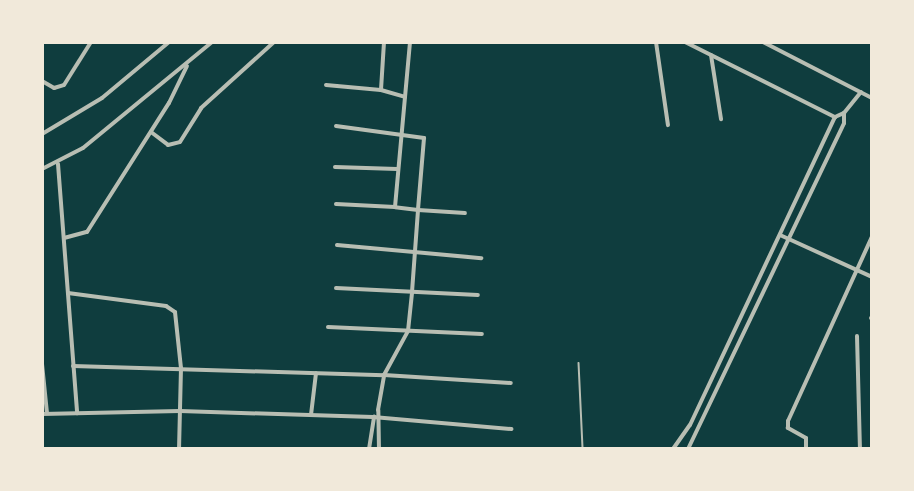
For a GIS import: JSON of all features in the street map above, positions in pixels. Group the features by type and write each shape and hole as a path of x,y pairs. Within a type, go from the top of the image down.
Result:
{"street":[{"path":"42,81 54,88 64,86 91,42"},
{"path":"42,134 87,109 169,42"},
{"path":"42,169 58,164 186,66 212,42"},
{"path":"151,132 168,145 180,142 201,108 274,42"},
{"path":"381,90 384,42"},
{"path":"394,207 410,42"},
{"path":"656,42 668,125"},
{"path":"686,42 835,117"},
{"path":"763,42 872,98"},
{"path":"711,55 721,119"},
{"path":"64,238 87,232 151,132 186,66"},
{"path":"326,85 381,90 405,97"},
{"path":"673,449 690,425 835,117 844,113 861,92"},
{"path":"688,449 786,238 844,123 844,113"},
{"path":"336,126 420,137 426,143 408,331 384,375 378,410 379,449"},
{"path":"58,164 77,413"},
{"path":"335,167 397,169"},
{"path":"336,204 465,213"},
{"path":"780,236 872,277"},
{"path":"806,449 806,438 788,428 788,421 872,237"},
{"path":"337,245 415,250 481,258"},
{"path":"336,288 478,295"},
{"path":"68,293 171,308 178,324 182,368 179,449"},
{"path":"328,327 482,334"},
{"path":"857,336 860,449"},
{"path":"42,364 44,413 180,411 373,417 511,429"},
{"path":"73,366 384,375 512,383"},
{"path":"311,415 316,373"},
{"path":"369,449 373,417 378,410"}],"lane":[{"path":"579,363 583,449"}]}
